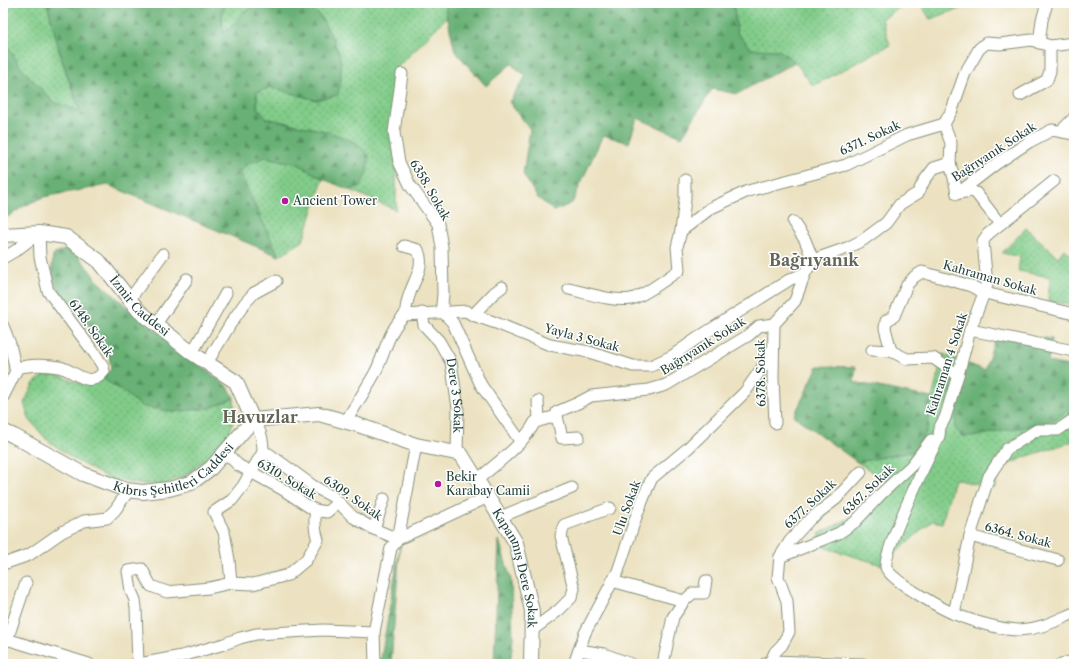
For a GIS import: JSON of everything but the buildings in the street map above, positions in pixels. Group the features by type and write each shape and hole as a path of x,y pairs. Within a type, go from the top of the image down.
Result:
{"street":[{"path":"1039,43 1042,20 1047,3"},
{"path":"950,164 951,143 944,124 952,110 965,73 979,49 986,44 1000,44 1032,40 1050,46 1074,43"},
{"path":"1020,94 1047,80 1050,71 1050,46"},
{"name":"6358. Sokak","path":"402,74 394,133 399,162 410,185 438,224 442,247 442,305 444,313"},
{"path":"1061,131 1074,118"},
{"name":"6371. Sokak","path":"681,231 711,208 748,191 846,165 908,135 944,124"},
{"name":"Bağrıyanık Sokak","path":"813,260 847,248 863,240 886,223 900,204 918,193 934,168 950,164 957,194 996,164 1029,142 1052,130 1074,134"},
{"path":"569,289 614,299 632,299 654,287 679,270 677,247 681,231 685,199 685,180"},
{"name":"Kahraman 4 Sokak","path":"954,614 904,586 891,576 886,568 886,561 891,542 945,418 970,330 985,292 987,285 984,241 988,234 1054,181"},
{"path":"957,194 971,191 976,193 1000,224"},
{"path":"774,324 795,301 805,273 813,260 805,240 793,222"},
{"path":"3,258 39,233"},
{"name":"İzmir Caddesi","path":"3,235 39,233 66,237 73,242 98,261 139,311 192,353 236,382 253,420"},
{"name":"6148. Sokak","path":"15,368 34,364 61,367 85,379 100,377 104,371 95,354 48,291 40,257 39,233"},
{"path":"346,421 376,372 398,321 405,315 409,293 420,267 418,250 404,246"},
{"path":"130,299 163,254"},
{"name":"Kahraman Sokak","path":"891,351 885,328 886,321 894,316 907,285 914,277 922,272 971,286 985,292 1074,314"},
{"name":"Yayla 3 Sokak","path":"405,315 466,311 550,345 589,352 633,366 651,366 672,356 699,337 789,280 805,273"},
{"path":"156,324 187,279"},
{"path":"207,363 245,303 254,293 276,281"},
{"path":"473,315 494,293 502,287"},
{"path":"192,353 226,293"},
{"name":"Dere 3 Sokak","path":"422,313 424,325 439,341 450,362 458,408 457,453"},
{"path":"444,313 453,323 481,385 521,442"},
{"name":"Bağrıyanık Sokak","path":"539,421 557,416 557,412 591,396 649,390 666,386 749,335 759,326 774,324"},
{"name":"6378. Sokak","path":"774,324 773,351 775,423"},
{"path":"3,326 10,344 16,371 3,397"},
{"path":"970,330 1074,351"},
{"path":"872,350 891,351 907,359 933,358 958,375"},
{"name":"Ulu Sokak","path":"574,664 585,633 618,571 636,517 652,478 688,448 746,392 764,365 770,352 773,351"},
{"path":"253,420 319,414 346,421 416,445 461,454 477,480 521,442 535,422 539,421 538,401"},
{"path":"557,416 562,438 579,437"},
{"name":"6367. Sokak","path":"780,557 839,533 855,522 880,495 912,465 927,447 945,418"},
{"path":"1074,419 1058,430 1037,430 1007,449 989,476 970,536 954,614 996,627 1018,630 1040,628 1074,613"},
{"path":"231,583 224,532 214,512 232,500 243,486 263,452 263,439 260,429 253,420"},
{"name":"Kıbrıs Şehitleri Caddesi","path":"3,431 83,474 129,490 143,492 169,489 192,483 211,468 226,453 253,420"},
{"path":"398,539 416,445"},
{"name":"6309. Sokak","path":"263,452 269,454 313,486 333,497 353,517 374,529 398,539"},
{"name":"6310. Sokak","path":"226,453 238,465 316,510 327,512 338,502"},
{"name":"6377. Sokak","path":"780,557 790,541 810,519 836,499 861,472"},
{"name":"Kapanmış Dere Sokak","path":"477,480 516,543 532,611 531,664"},
{"path":"500,517 572,488"},
{"path":"3,564 29,555 62,532 84,521 107,518 115,510 129,490"},
{"path":"375,664 374,632 391,548 398,539 488,497"},
{"path":"374,529 384,499"},
{"path":"531,631 559,610 571,598 574,589 561,536 564,525 610,508"},
{"path":"316,510 314,529 318,540 306,560 288,575 253,584 231,583 209,588 167,592 151,586 142,569 128,571 131,591 135,600 136,608 139,664 182,656 256,634 323,630 374,632"},
{"name":"6364. Sokak","path":"970,536 1058,560"},
{"path":"768,663 775,652 782,646 789,632 787,601 778,577 780,557"},
{"path":"612,581 684,601"},
{"path":"663,664 673,617 684,601 693,593 704,593 706,581"},
{"path":"26,583 5,639 89,664"},
{"path":"579,650 604,659 631,664"},
{"path":"1062,664 1074,661"},
{"path":"768,663 863,664"}],"green space":[{"path":"3,3 47,3 61,57 80,112 53,102 19,65 3,38"},
{"path":"47,3 226,3 222,13 223,33 233,25 242,13 258,3 305,3 320,16 330,33 340,56 341,79 338,95 316,100 270,87 257,92 257,107 266,118 332,133 357,144 369,156 367,172 361,186 350,190 323,179 298,164 266,157 247,164 239,172 279,256 108,185 43,197 24,206 3,220 3,38 19,65 53,102 80,111 61,57"},
{"path":"226,3 258,3 242,13 233,25 223,34 222,13"},
{"path":"305,3 444,3 448,16 397,68 396,210 350,190 361,186 352,141 321,130 265,118 257,107 257,92 270,87 316,100 340,56 330,33 320,16"},
{"path":"444,3 735,3 734,9 737,33 751,49 779,50 795,62 737,94 712,89 682,137 637,118 629,143 603,135 572,203 554,211 537,197 523,174 530,129 509,102 526,76 511,64 486,86 455,51"},
{"path":"735,3 907,3 882,19 890,45 813,86 795,62 779,50 751,49 737,33 734,9"},
{"path":"920,3 977,3 930,19"},
{"name":"Ancient Tower","path":"265,157 298,164 323,179 303,241 279,256 239,172 247,164"},
{"path":"1026,228 1058,257 1064,249 1074,257 1074,305 1048,301 1050,277 1018,271 1020,257 1002,253"},
{"path":"66,249 77,254 97,280 126,306 229,388 234,398 210,408 173,412 141,406 121,390 100,377 111,370 109,357 104,346 89,326 62,297 53,279 53,255"},
{"path":"997,333 1052,339 1048,362 1074,367 1074,405 1071,409 1055,419 1024,427 976,436 962,436 955,429 958,399 966,363 985,370"},
{"path":"943,354 966,363 958,399 955,429 962,436 976,436 1024,427 1071,410 1074,405 1074,441 1025,457 1000,468 994,489 954,479 942,523 932,521 882,565 823,547 819,534 887,498 895,487 857,462 916,451 927,430 932,398"},
{"path":"818,366 856,367 854,382 932,398 927,430 916,451 857,462 794,416"},
{"path":"57,375 79,383 100,377 121,390 141,406 173,412 210,408 234,398 234,417 230,432 216,451 186,475 163,485 138,484 110,479 73,459 46,439 29,419 24,403 34,383 43,376"},
{"path":"499,540 511,580 513,638 510,664 494,664"},
{"path":"400,546 391,664 380,664"}],"place":[{"name":"Ancient Tower","path":"285,201"},
{"name":"Bekir Karabay Camii","path":"438,484"}],"district":[{"name":"Bağrıyanık","path":"814,260"},
{"name":"Havuzlar","path":"260,417"}]}
